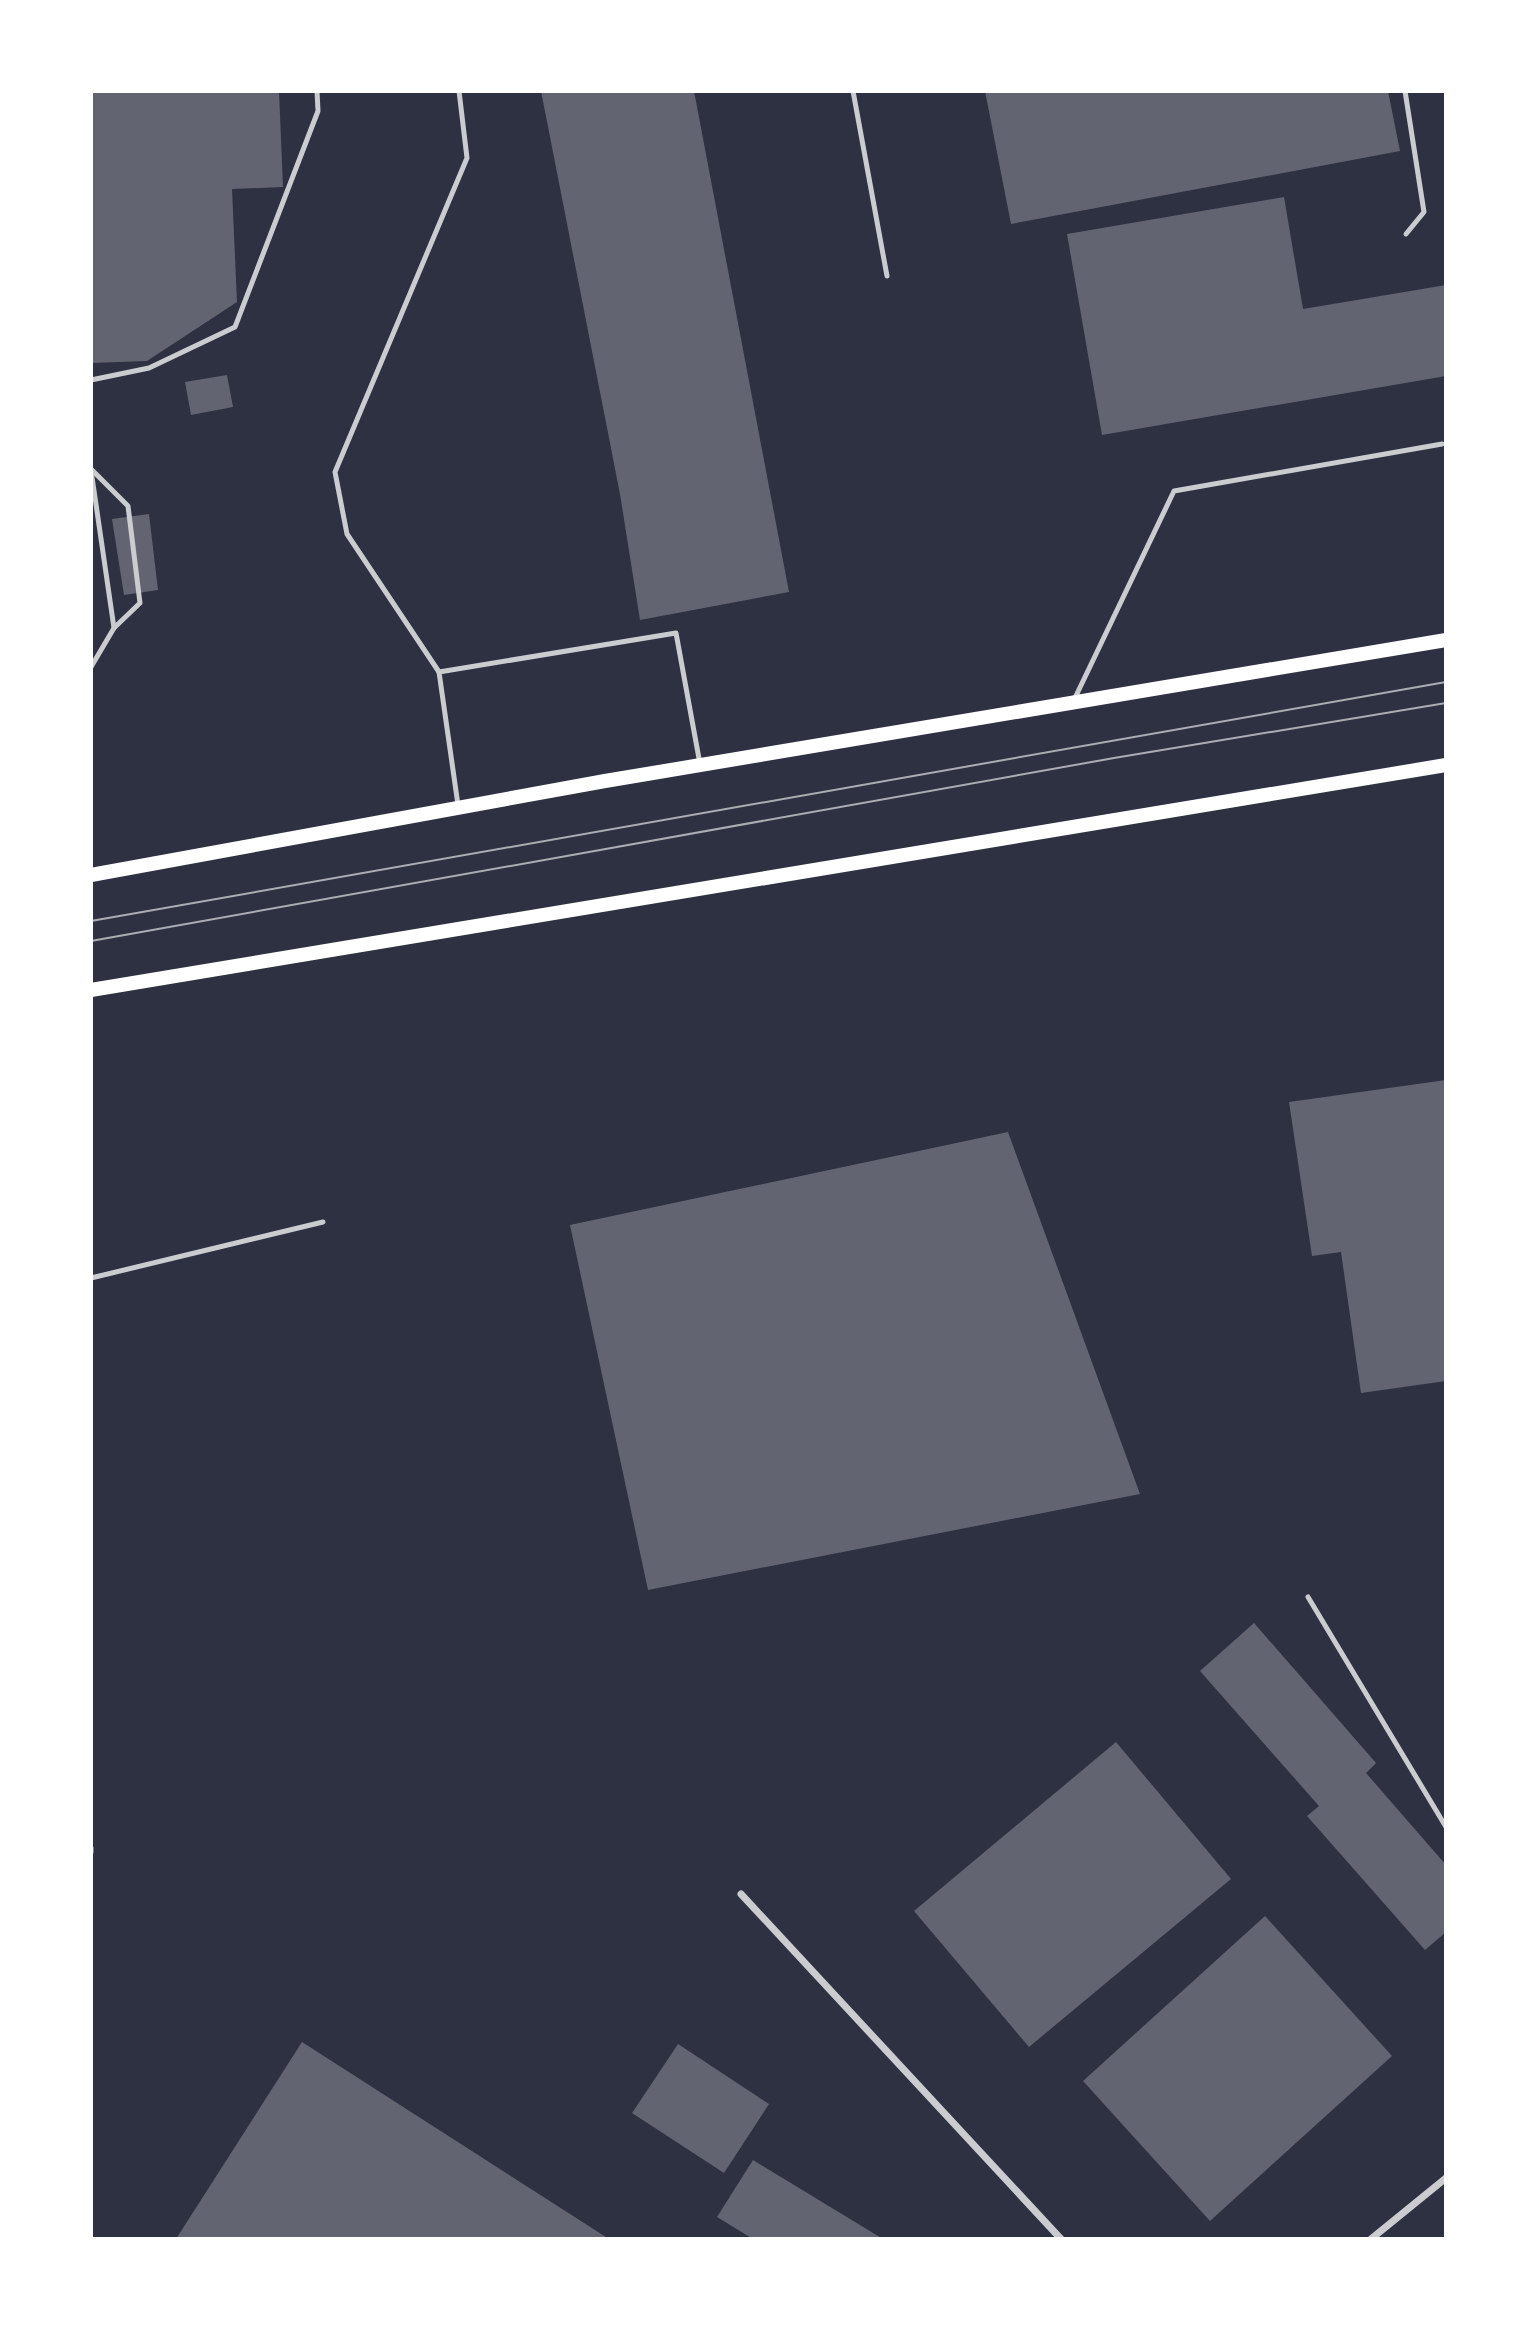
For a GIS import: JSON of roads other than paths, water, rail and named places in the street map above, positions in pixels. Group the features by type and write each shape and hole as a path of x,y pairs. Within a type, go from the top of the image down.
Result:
{"main road":[{"path":"91,875 700,765 1446,640"},
{"path":"91,990 1446,765"}],"street":[{"path":"741,1895 1061,2239"},
{"path":"1371,2239 1446,2178"}],"lane":[{"path":"91,380 149,368 234,327 318,111 317,91"},
{"path":"459,808 439,672 347,534 335,472 467,158 460,91"},
{"path":"853,91 887,276"},
{"path":"1405,91 1424,212 1406,234"},
{"path":"1072,703 1174,491 1442,444"},
{"path":"92,470 114,628"},
{"path":"91,667 114,628 140,603 128,506 92,470"},
{"path":"439,672 676,633 700,765"},
{"path":"91,1278 323,1222"},
{"path":"1308,1597 1446,1827"}],"tram line":[{"path":"91,921 1446,682"},
{"path":"91,941 1114,758 1446,703"}]}
